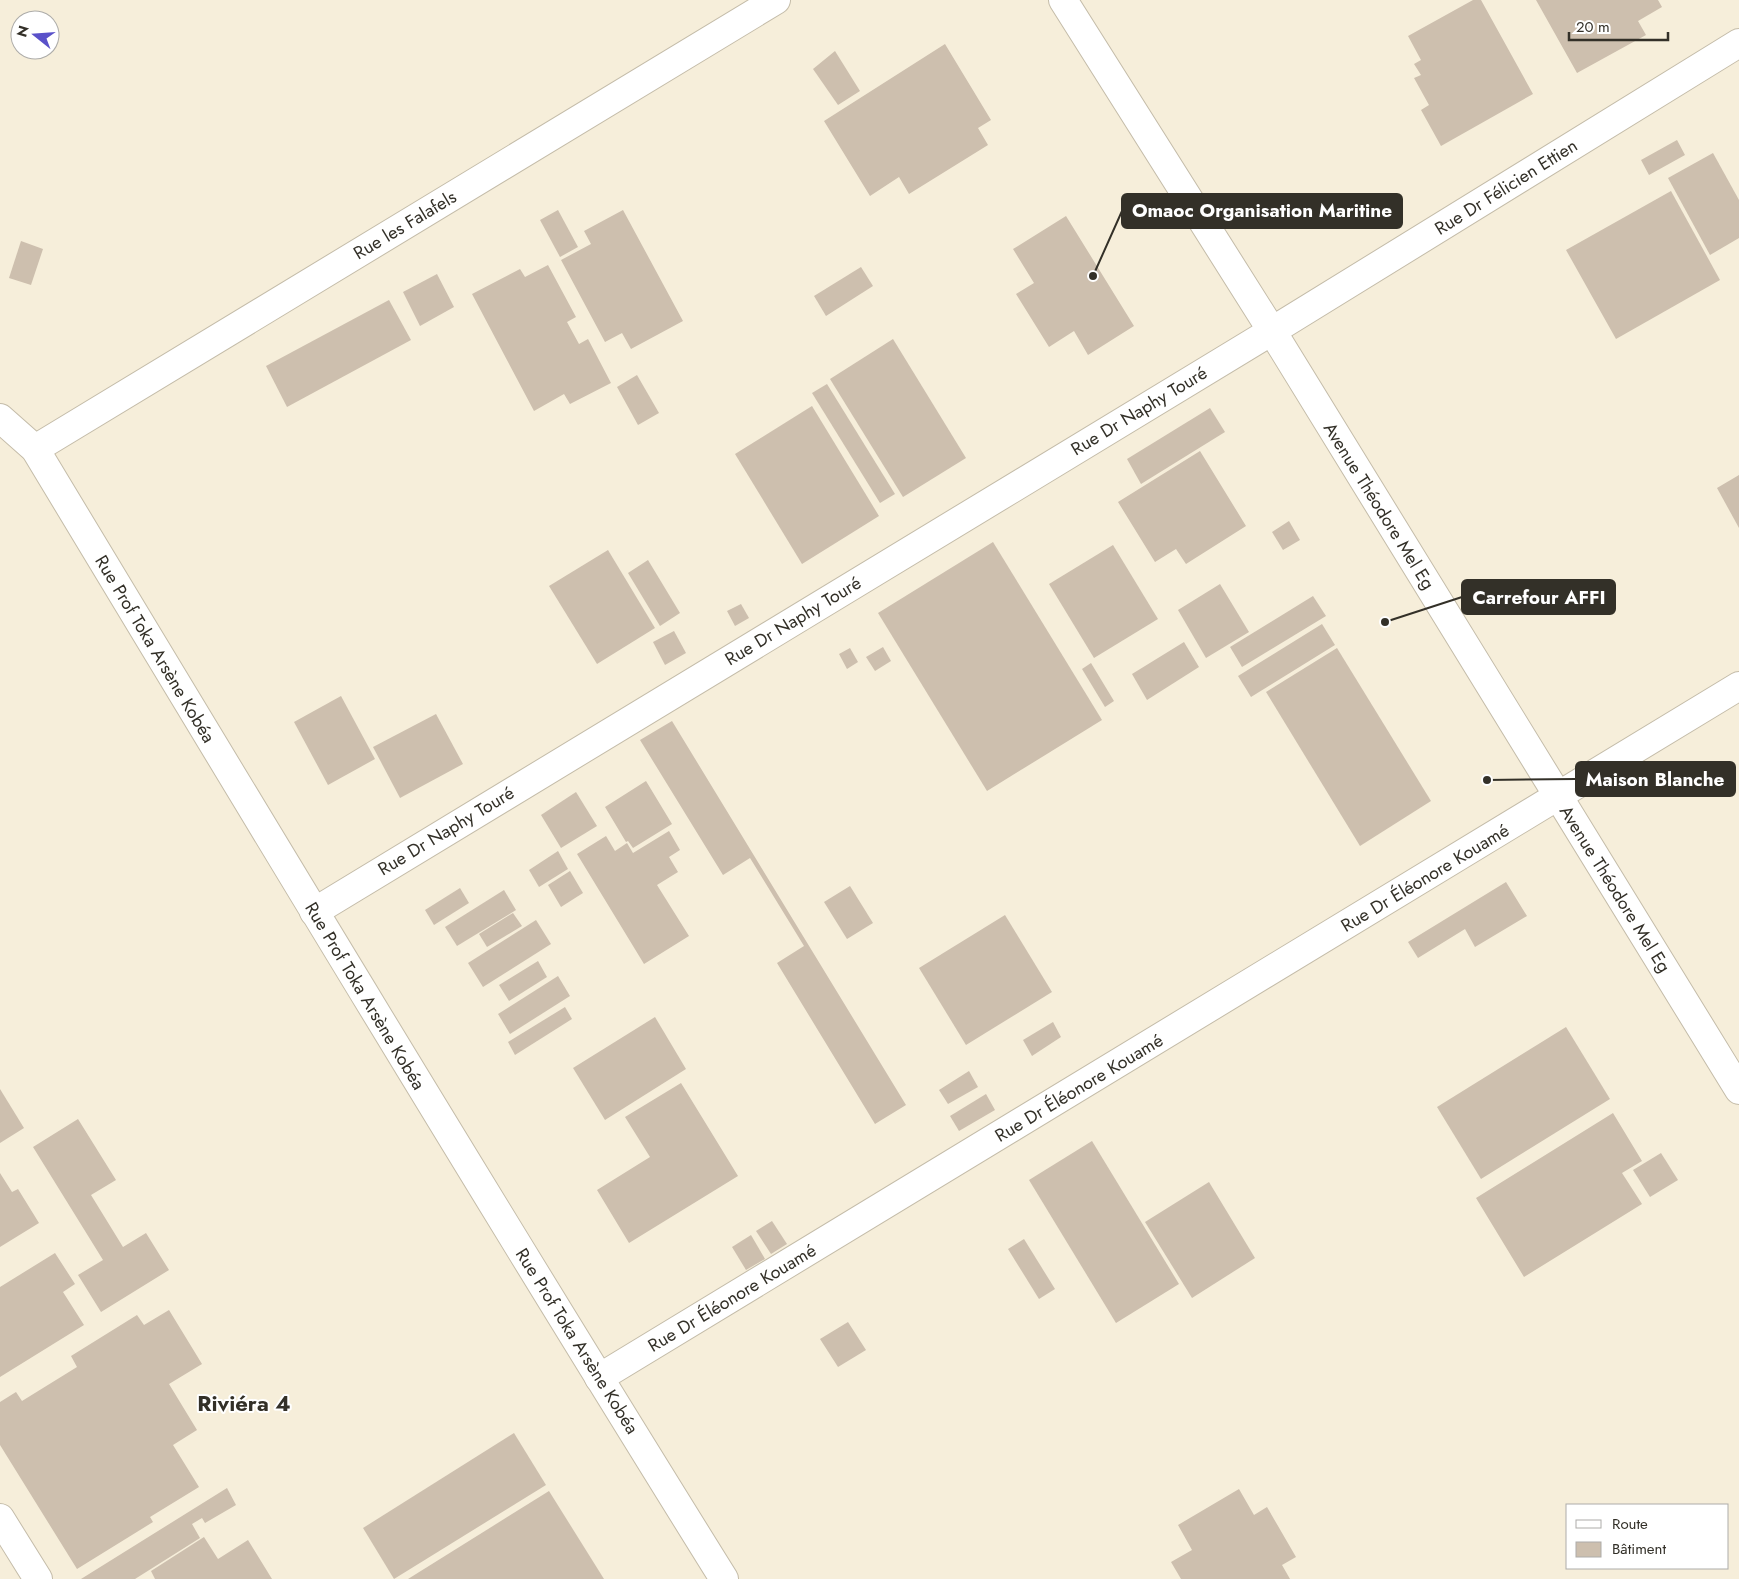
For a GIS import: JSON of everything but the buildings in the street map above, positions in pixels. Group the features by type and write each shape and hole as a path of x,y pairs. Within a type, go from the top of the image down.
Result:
{"street":[{"name":"Rue les Falafels","path":"35,449 776,0"},
{"name":"Avenue Théodore Mel Eg","path":"1063,0 1272,331 1739,1090"},
{"name":"Rue Dr Félicien Ettien","path":"1272,331 1739,43"},
{"name":"Rue Dr Naphy Touré","path":"314,912 1272,331"},
{"name":"Rue Prof Toka Arsène Kobéa","path":"0,418 35,449 314,912 724,1579"},
{"name":"Rue Dr Éléonore Kouamé","path":"599,1378 1739,686"},
{"path":"0,1518 38,1579"}],"place":[{"name":"Omaoc Organisation Maritine","path":"1093,276"},
{"name":"Carrefour AFFI","path":"1385,622"},
{"name":"Maison Blanche","path":"1487,780"}],"district":[{"name":"Riviéra 4","path":"244,1403"}]}
